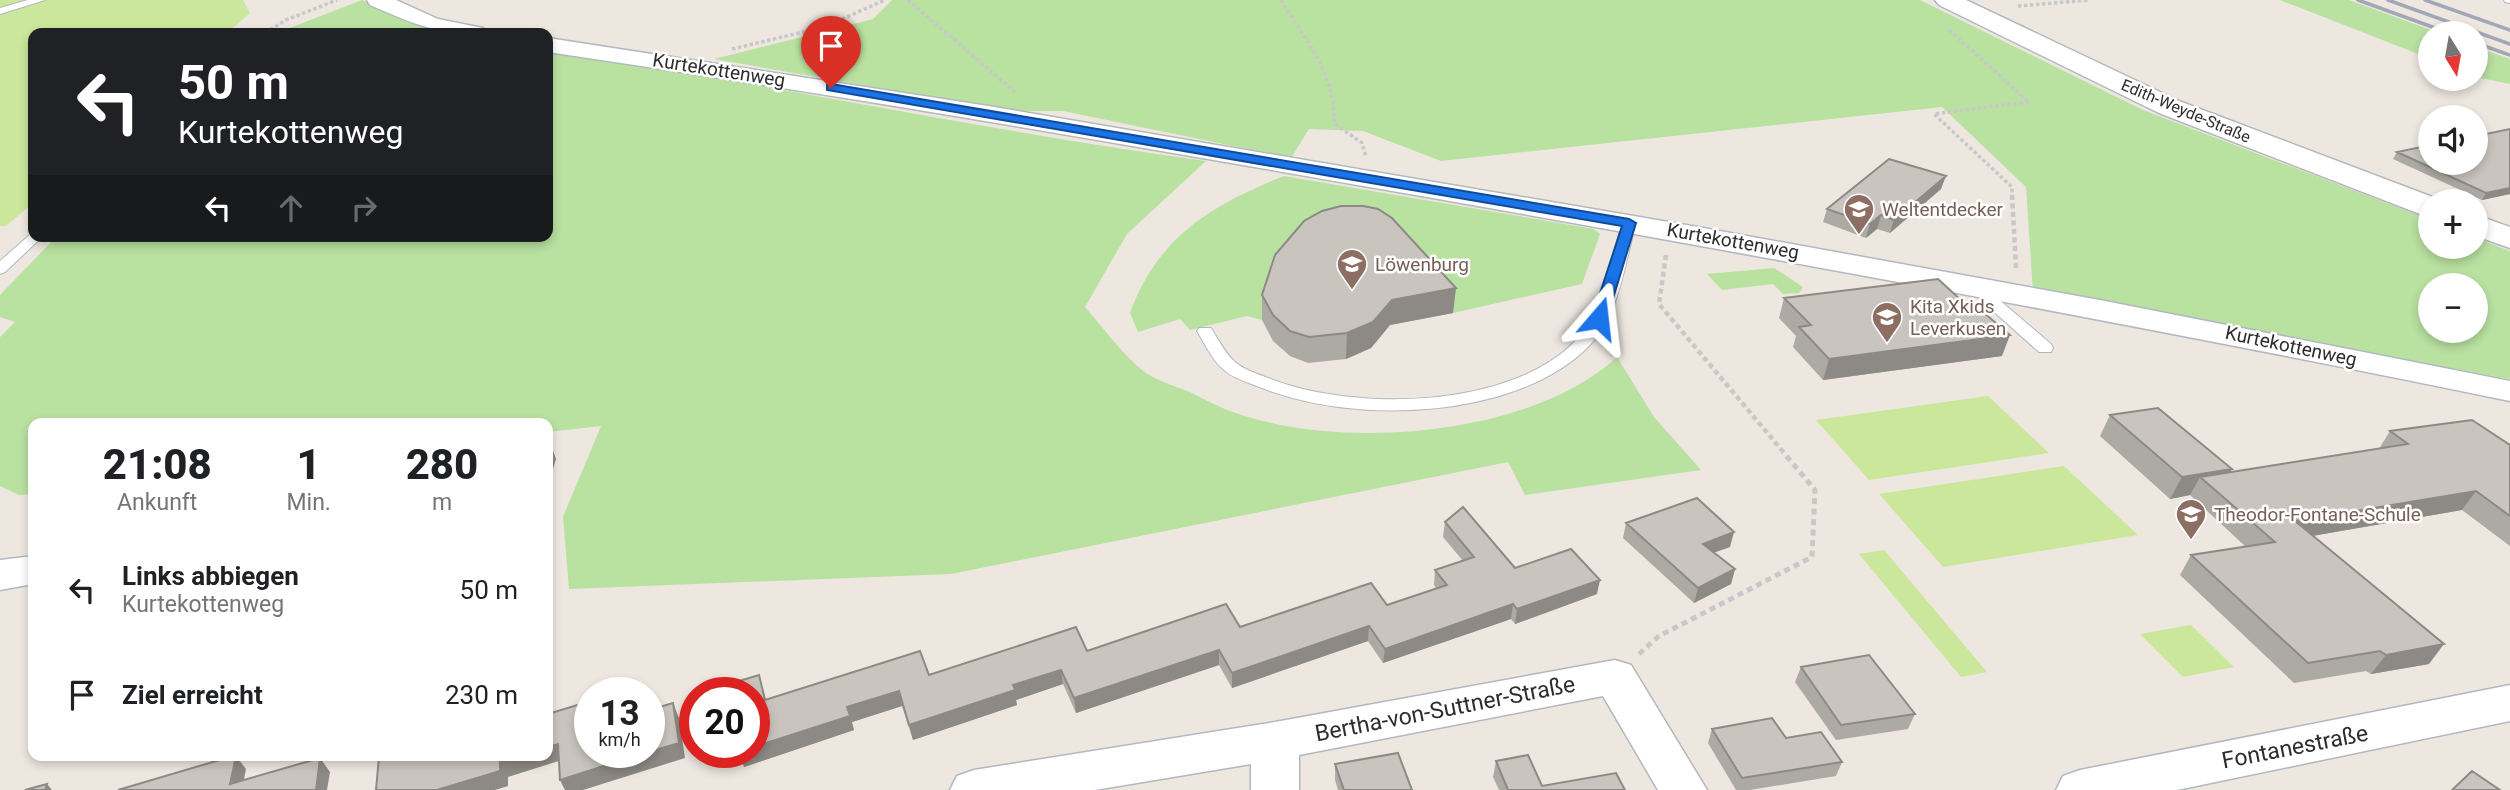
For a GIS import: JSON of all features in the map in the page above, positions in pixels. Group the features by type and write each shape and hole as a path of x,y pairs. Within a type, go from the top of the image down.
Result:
{"street":[{"path":"378,0 432,24 451,28"},
{"name":"Edith-Weyde-Straße","path":"1958,5 2169,107 2418,202"},
{"name":"Kurtekottenweg","path":"553,46 673,62 1067,125 1670,230 2189,325 2510,391"},
{"path":"2488,230 2510,238"},
{"path":"0,575 28,571"},
{"path":"1615,677 1683,790"},
{"name":"Bertha-von-Suttner-Straße","path":"974,790 1275,741 1615,677"},
{"name":"Fontanestraße","path":"2080,790 2510,703"},
{"path":"1275,741 1275,790"}],"lane":[{"path":"0,11 40,0"},
{"path":"1205,331 1229,366 1273,389 1362,405 1408,406 1460,399 1502,388 1552,368 1584,341 1599,318 1629,223"},
{"path":"0,270 30,242"},
{"path":"2003,290 1989,299 2045,348"}],"path":[{"path":"273,28 286,20 337,0"},
{"path":"673,62 824,27 885,0"},
{"path":"908,0 1024,100 1067,125"},
{"path":"1281,0 1334,89 1334,123 1362,143 1367,151 1364,178"},
{"path":"2003,290 2012,187 1934,114 2029,103 1932,15 1958,5 2090,0"},
{"path":"1615,677 1659,636 1812,557 1815,490 1659,304 1670,230"}],"green space":[{"path":"0,0 243,0 250,13 233,28 28,28 28,207 6,226 0,226"},
{"path":"362,0 429,28 290,28"},
{"path":"892,0 1920,0 2143,110 2418,215 2418,259 2488,259 2488,243 2510,251 2510,379 2033,292 2026,187 1942,107 1441,161 1363,131 1309,129 1291,158 1063,111 1011,111 714,59 873,19"},
{"path":"2280,0 2349,0 2418,25 2418,54"},
{"path":"2488,51 2510,59 2510,84 2488,79"},
{"path":"553,52 713,77 1041,136 1206,161 1127,234 1085,307 1127,356 1147,374 1227,410 1277,424 1326,431 1379,433 1433,429 1486,420 1535,405 1580,384 1617,357 1654,417 1701,470 1525,495 1508,462 951,574 569,589 563,517 601,426 553,431 553,418 28,418 28,494 19,495 0,486 0,337 15,322 0,317 0,295 51,242 553,242"},
{"path":"1284,176 1594,229 1600,234 1582,284 1453,313 1262,320 1247,316 1190,330 1180,319 1138,332 1130,313 1142,286 1172,243 1211,212"},
{"path":"1774,268 1803,287 1799,293 1783,294 1773,284 1722,290 1707,274"},
{"path":"1988,396 2049,453 1869,480 1816,420"},
{"path":"2064,466 2138,535 1943,567 1879,494"},
{"path":"1884,550 1987,672 1961,677 1859,554"},
{"path":"2191,625 2234,667 2183,677 2140,634"}],"building":[{"path":"2510,129 2510,188 2488,193 2488,189 2477,189 2447,175 2488,175 2488,134"},
{"path":"2418,148 2418,162 2397,152"},
{"path":"1889,159 1946,176 1894,220 1881,215 1870,224 1827,209"},
{"name":"Löwenburg","path":"1341,206 1378,209 1392,218 1456,288 1392,300 1373,322 1347,333 1309,337 1290,331 1273,315 1262,295 1275,255 1304,221 1322,211"},
{"path":"1938,279 1975,313 1983,312 2010,335 1829,359 1799,327 1811,325 1784,298"},
{"path":"2158,408 2232,469 2182,477 2110,415"},
{"path":"2472,420 2510,445 2510,516 2476,491 2295,521 2444,644 2386,655 2380,651 2308,663 2191,555 2275,542 2200,477 2408,444 2390,431"},
{"path":"1697,498 1734,532 1703,544 1735,569 1698,588 1626,523"},
{"path":"1463,507 1515,568 1571,549 1600,580 1517,609 1513,604 1385,649 1369,626 1232,673 1219,650 1074,698 1061,670 1013,685 1015,690 909,725 899,691 847,707 850,716 770,742 770,698 920,651 929,675 1076,627 1087,651 1226,604 1240,627 1371,583 1387,605 1447,585 1435,570 1474,557 1445,522"},
{"path":"1869,655 1915,714 1841,725 1801,667"},
{"path":"673,703 679,743 665,747 665,705"},
{"path":"574,706 574,768 597,768 560,780 558,744 553,746 553,712"},
{"path":"1772,718 1786,738 1821,732 1842,762 1742,778 1712,729"},
{"path":"1398,753 1412,790 1344,790 1335,764"},
{"path":"1528,755 1542,786 1616,773 1625,790 1508,790 1496,761"},
{"path":"216,761 235,761 230,784 310,761 320,761 316,790 118,790"},
{"path":"379,761 503,761 500,762 500,771 437,790 376,790"},
{"path":"2472,771 2500,790 2452,790"},
{"path":"47,784 45,790 25,790"}],"railway":[{"path":"2358,0 2418,22"},
{"path":"2388,0 2510,44"},
{"path":"2425,0 2510,30"},
{"path":"2488,47 2510,55"}],"place":[{"name":"Weltentdecker","path":"1859,236"},
{"name":"Löwenburg","path":"1352,291"},
{"name":"Kita Xkids Leverkusen","path":"1887,344"},
{"name":"Theodor-Fontane-Schule","path":"2191,541"}],"route":[{"path":"831,88 1067,125 1629,223 1599,318"}]}
